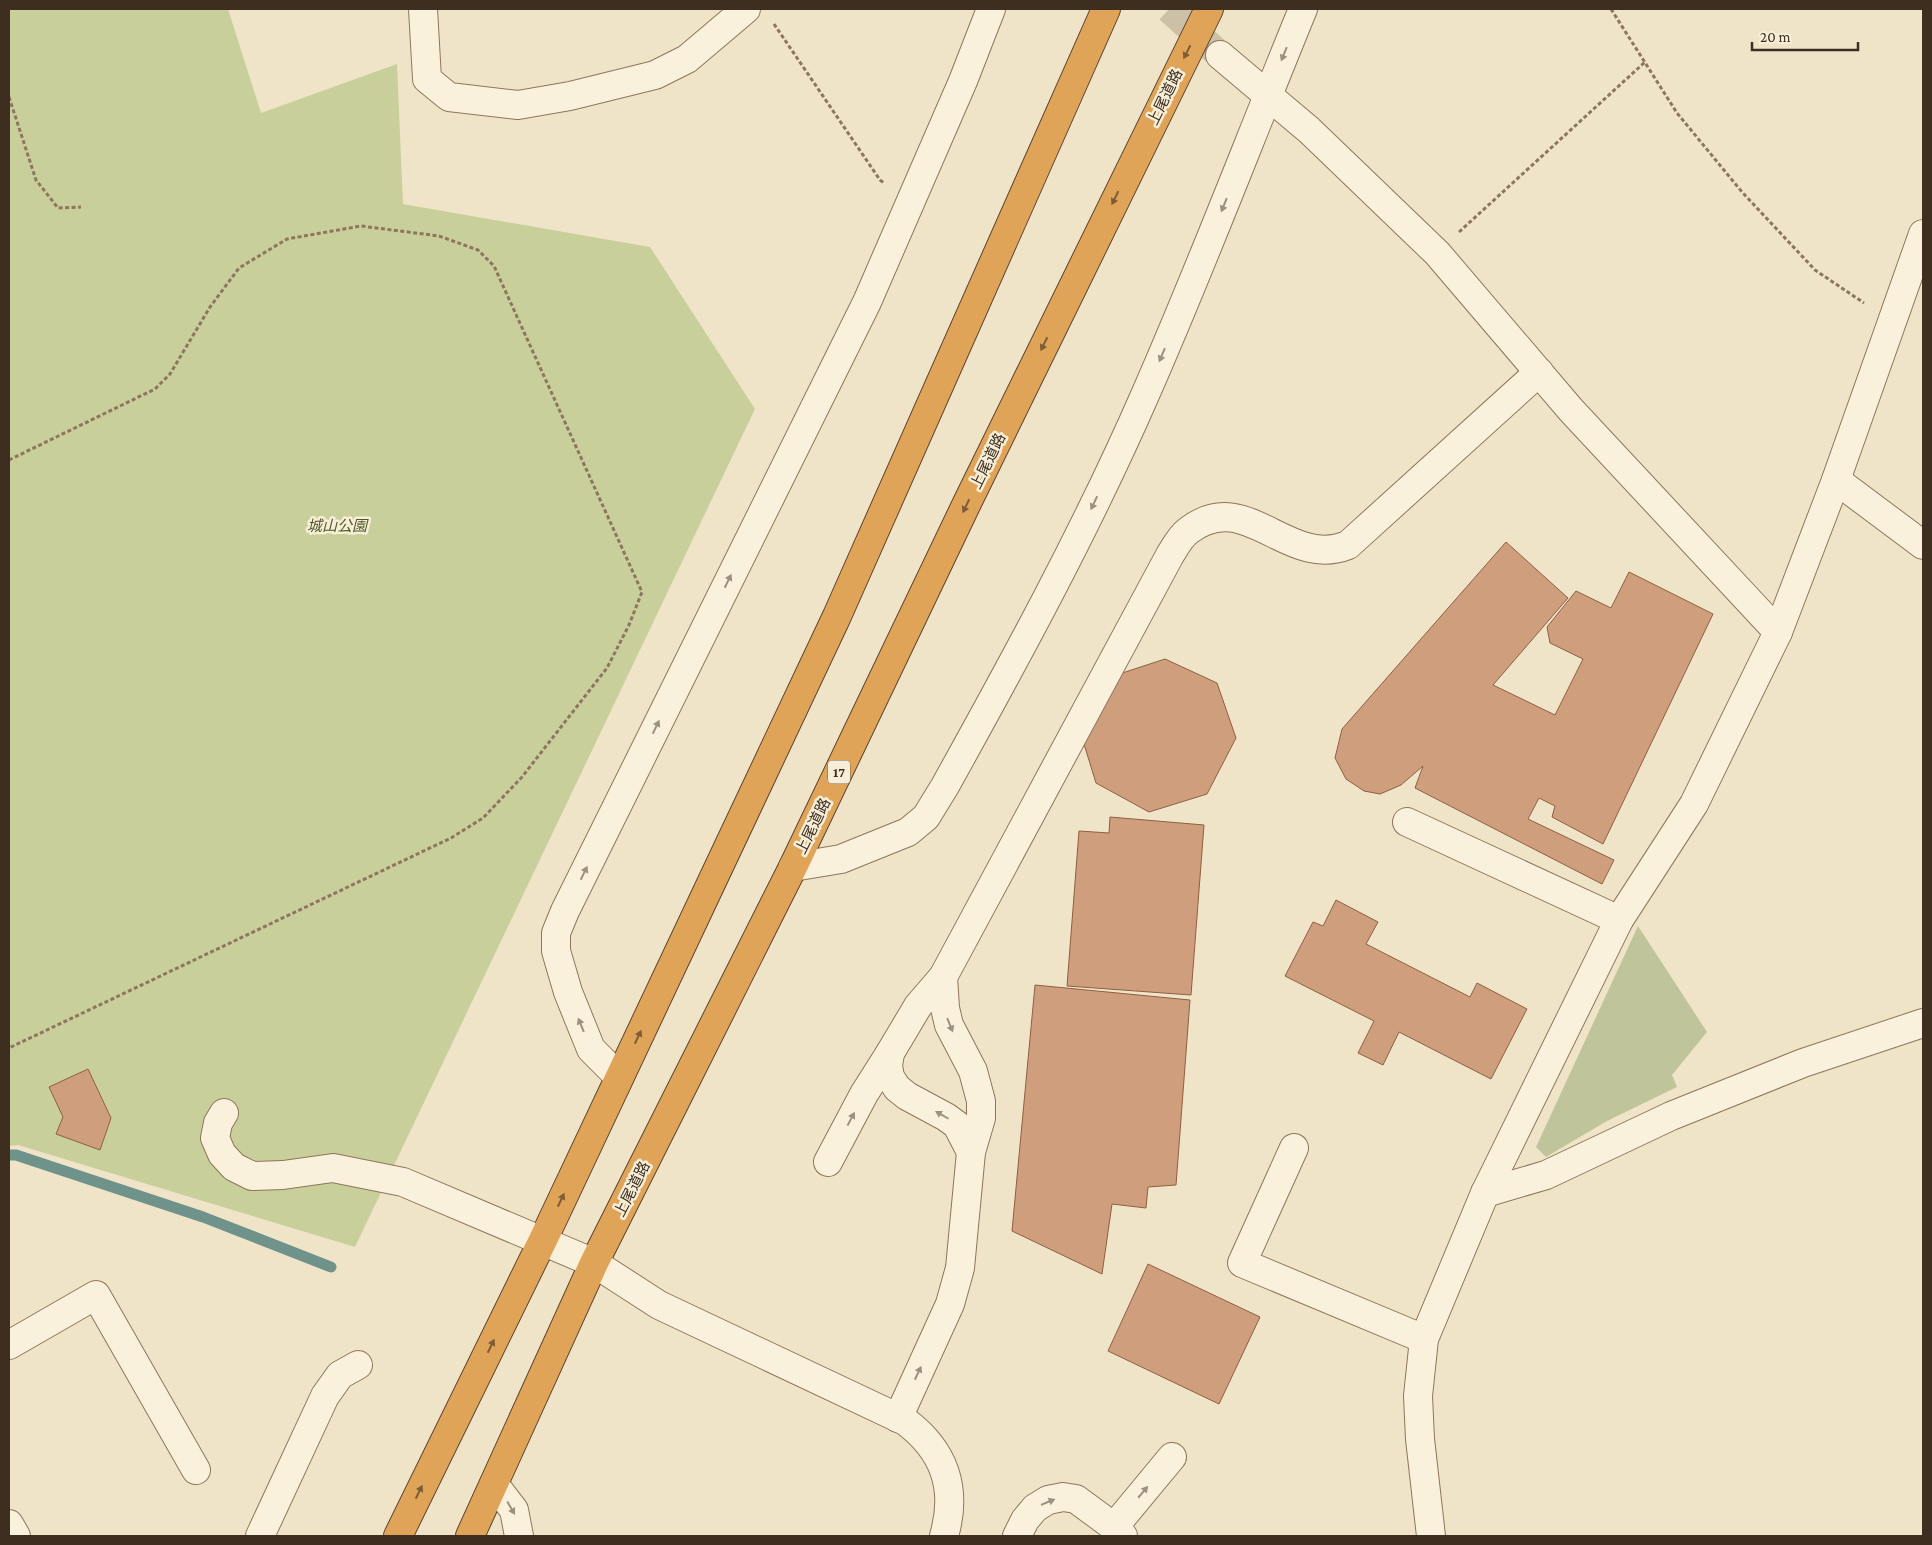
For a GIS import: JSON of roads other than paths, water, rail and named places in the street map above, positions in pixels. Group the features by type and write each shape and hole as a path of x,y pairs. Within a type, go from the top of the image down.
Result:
{"highway":[{"path":"398,1536 543,1240 837,616 1106,9"},
{"name":"上尾道路","path":"470,1536 594,1263 794,867 967,503 1209,9"}],"street":[{"path":"423,9 427,79 450,97 518,105 570,96 655,75 687,59 758,13"},
{"path":"619,1078 591,1049 568,992 556,951 556,933 565,911 686,665 867,302 963,81 991,9"},
{"path":"794,867 841,858 908,832 926,817 945,786 1062,572 1140,407 1191,288 1303,9"},
{"path":"1220,54 1309,130 1437,253 1572,410 1778,632"},
{"path":"1430,1536 1420,1438 1418,1396 1424,1339 1485,1193 1619,920 1694,804 1778,632 1836,480 1923,234"},
{"path":"828,1162 864,1094 918,1006 943,977 1170,555 1187,531 1208,519 1231,517 1243,519 1307,549 1335,550 1348,545 1539,372"},
{"path":"1836,480 1923,545"},
{"path":"1407,822 1619,920"},
{"path":"898,1418 950,1304 960,1268 971,1152 981,1118 981,1102 973,1071 950,1025 944,1008 943,977"},
{"path":"1485,1193 1546,1175 1671,1116 1803,1064 1923,1023"},
{"path":"890,1053 888,1066 890,1077 897,1088 907,1096 957,1125 971,1152"},
{"path":"224,1113 218,1123 215,1138 222,1154 234,1167 252,1176 283,1175 333,1168 403,1182 594,1263 659,1305 898,1418 920,1432 932,1446 940,1460 946,1477 949,1495 950,1514 944,1536"},
{"path":"1294,1148 1242,1263 1424,1339"},
{"path":"9,1345 96,1295 196,1470"},
{"path":"260,1536 325,1396 340,1375 358,1365"},
{"path":"1017,1536 1025,1520 1035,1508 1048,1500 1063,1497 1076,1499 1118,1532 1172,1457"},
{"path":"494,1484 514,1510 519,1536"},
{"path":"9,1524 16,1536"}],"waterway":[{"path":"9,1155 16,1155 203,1217 331,1267"}],"tunnel":[{"path":"1169,9 1220,55"}],"park label":[{"name":"城山公園","path":"337,526"}]}
